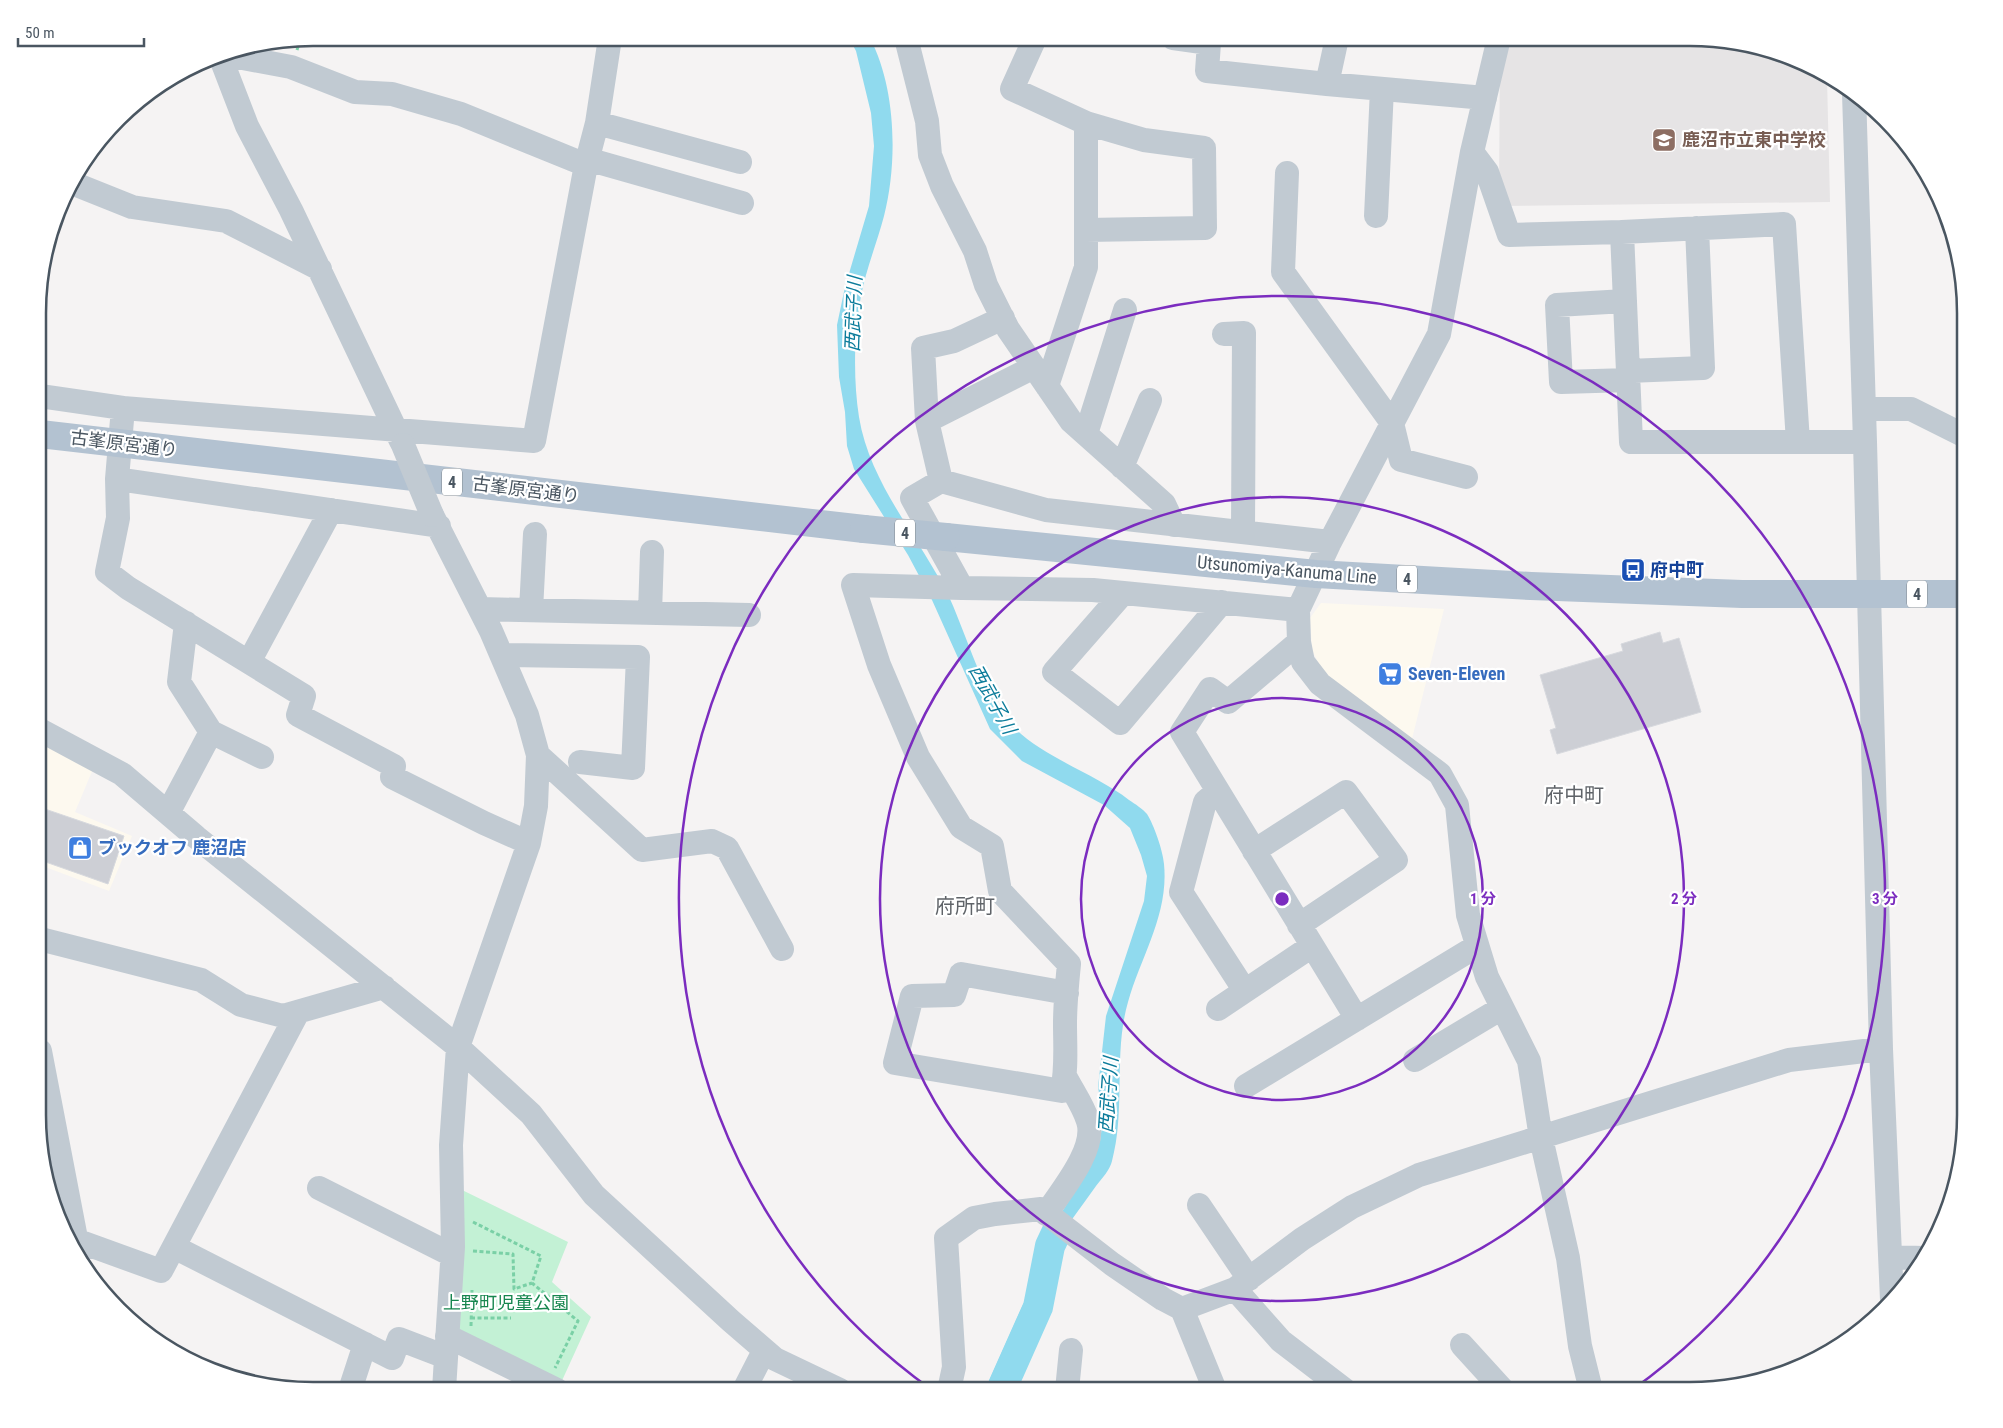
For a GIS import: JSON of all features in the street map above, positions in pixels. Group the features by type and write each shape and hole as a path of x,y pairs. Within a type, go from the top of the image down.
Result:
{"main road":[{"name":"古峯原宮通り","path":"46,435 946,537"},
{"name":"Utsunomiya-Kanuma Line","path":"946,537 1316,574 1742,594 1869,594"},
{"name":"4","path":"1869,594 1957,594"}],"street":[{"path":"46,397 123,408 399,437 534,440 587,162 597,123 609,46"},
{"path":"908,46 927,122 930,155 942,186 975,251 986,285 1008,330 1071,421 1164,504 1174,525"},
{"path":"1029,46 1012,89 1086,123 1144,140 1204,148 1205,228 1086,230"},
{"path":"1208,46 1206,71 1485,98"},
{"path":"1327,84 1335,46"},
{"path":"1497,46 1472,152 1439,334 1330,542 1298,610 1299,642 1304,662 1320,684 1440,774 1457,805 1468,915 1487,977 1529,1061 1541,1138 1568,1258 1580,1346 1589,1382"},
{"path":"237,57 291,67 355,92 392,94 453,111 587,162 742,202"},
{"path":"222,62 247,126 320,269 399,437 436,521 502,655 527,715 538,755 536,806 530,843 458,1047 451,1145 452,1212 466,1256 447,1346 445,1382"},
{"path":"1376,216 1382,89"},
{"path":"1854,103 1881,1049 1892,1289"},
{"path":"597,123 740,162"},
{"path":"927,421 1041,376 1086,267 1086,123"},
{"path":"1472,152 1488,172 1509,235 1622,232 1784,224 1798,442"},
{"path":"1287,173 1282,272 1392,423 1401,460 1466,477"},
{"path":"79,186 132,207 226,222 320,269"},
{"path":"1625,301 1557,305 1561,382 1703,368 1698,228"},
{"path":"1622,232 1631,442 1865,442"},
{"path":"1086,434 1125,310"},
{"path":"941,481 927,421 923,348 954,341 1003,318"},
{"path":"1224,334 1244,333 1243,532"},
{"path":"1122,467 1150,400"},
{"path":"123,408 117,479 118,518 107,572 128,588 304,696 298,715 394,766 392,777 484,823 530,843"},
{"path":"1864,409 1912,409 1957,432"},
{"path":"117,479 331,510 436,521"},
{"path":"962,588 912,498 941,481 1046,510 1330,542"},
{"path":"250,662 331,510"},
{"path":"531,610 535,534"},
{"path":"650,613 652,552"},
{"path":"1067,993 961,974 954,995 912,996 895,1063 1062,1091 1065,1076 1068,964 1000,891 992,846 961,827 918,757 879,665 853,585 1093,590 1298,610"},
{"path":"1123,593 1054,672 1120,723 1222,602"},
{"path":"480,609 749,615"},
{"path":"186,623 179,682 211,732 262,757"},
{"path":"1299,642 1228,702 1210,689 1182,732 1357,1019"},
{"path":"502,655 638,657 633,768 580,762"},
{"path":"168,813 211,732"},
{"path":"46,733 122,774 458,1047 531,1114 594,1195 764,1351 774,1359 823,1382"},
{"path":"538,755 642,850 712,841 727,848 782,949"},
{"path":"1218,791 1205,802 1181,892 1245,991"},
{"path":"1254,851 1346,792 1396,860 1299,925"},
{"path":"46,941 201,980 241,1005 283,1016 384,987"},
{"path":"1218,1009 1312,946"},
{"path":"1246,1086 1477,946"},
{"path":"1414,1060 1502,1008"},
{"path":"82,1248 161,1271 298,1012"},
{"path":"1182,1309 1242,1284 1302,1239 1352,1207 1419,1175 1789,1060 1881,1049"},
{"path":"1046,1214 1084,1156 1089,1132 1088,1121 1065,1076"},
{"path":"46,1084 72,1228"},
{"path":"319,1188 466,1256"},
{"path":"1199,1205 1242,1284 1281,1341 1335,1382"},
{"path":"951,1382 954,1366 946,1238 974,1218 1014,1211 1041,1210 1112,1264 1162,1299 1182,1309 1212,1382"},
{"path":"174,1247 392,1358 399,1340 447,1346 555,1380"},
{"path":"1891,1257 1915,1258"},
{"path":"353,1382 365,1344"},
{"path":"1462,1345 1496,1382"},
{"path":"1068,1382 1071,1350"},
{"path":"748,1382 764,1351"}],"path":[{"path":"452,1212 541,1256 532,1284"},
{"path":"474,1232 475,1223"},
{"path":"466,1256 474,1242"},
{"path":"466,1256 513,1254 514,1289 532,1284"},
{"path":"532,1284 578,1321 555,1380"},
{"path":"471,1330 472,1289"},
{"path":"471,1318 511,1318"}],"shaded area":[{"name":"鹿沼市立東中学校","path":"1500,46 1690,46 1725,49 1742,51 1776,60 1827,84 1830,202 1499,206"},
{"path":"1321,603 1444,609 1412,739 1323,672 1312,650 1310,618"},
{"path":"46,743 93,769 75,812 132,836 109,891 46,867"}],"green space":[{"name":"上野町児童公園","path":"458,1188 568,1242 552,1282 591,1317 561,1382 554,1382 454,1330"}],"water":[{"path":"853,46 874,46 885,79 892,125 893,149 888,195 884,216 863,286 856,341 855,372 859,417 865,442 874,466 885,489 950,599 983,679 999,709 1021,734 1034,744 1115,790 1145,812 1158,838 1164,864 1162,900 1158,918 1133,985 1124,1022 1121,1041 1118,1122 1112,1161 1108,1171 1063,1233 1049,1259 1042,1277 1038,1307 1016,1346 1006,1382 989,1382 1026,1298 1049,1233 1081,1181 1100,1141 1103,1118 1098,1087 1106,1016 1144,901 1147,876 1130,828 1104,805 1022,761 990,729 932,600 908,555 854,469 847,446 845,412 839,377 837,325 845,287 869,206 874,146 871,113"}],"building":[{"path":"1660,632 1663,643 1679,638 1701,712 1557,754 1550,730 1556,728 1540,675 1623,651 1621,644"},
{"name":"ブックオフ 鹿沼店","path":"46,809 124,836 108,884 46,862"}],"waterway":[{"name":"西武子川","path":"1005,1382 1038,1307 1050,1246 1058,1229"}],"place":[{"name":"鹿沼市立東中学校","path":"1664,140"},
{"name":"府中町","path":"1633,570"},
{"name":"Seven-Eleven","path":"1390,674"},
{"name":"ブックオフ 鹿沼店","path":"80,848"}],"district":[{"name":"府中町","path":"1574,795"},
{"name":"府所町","path":"965,906"}]}
